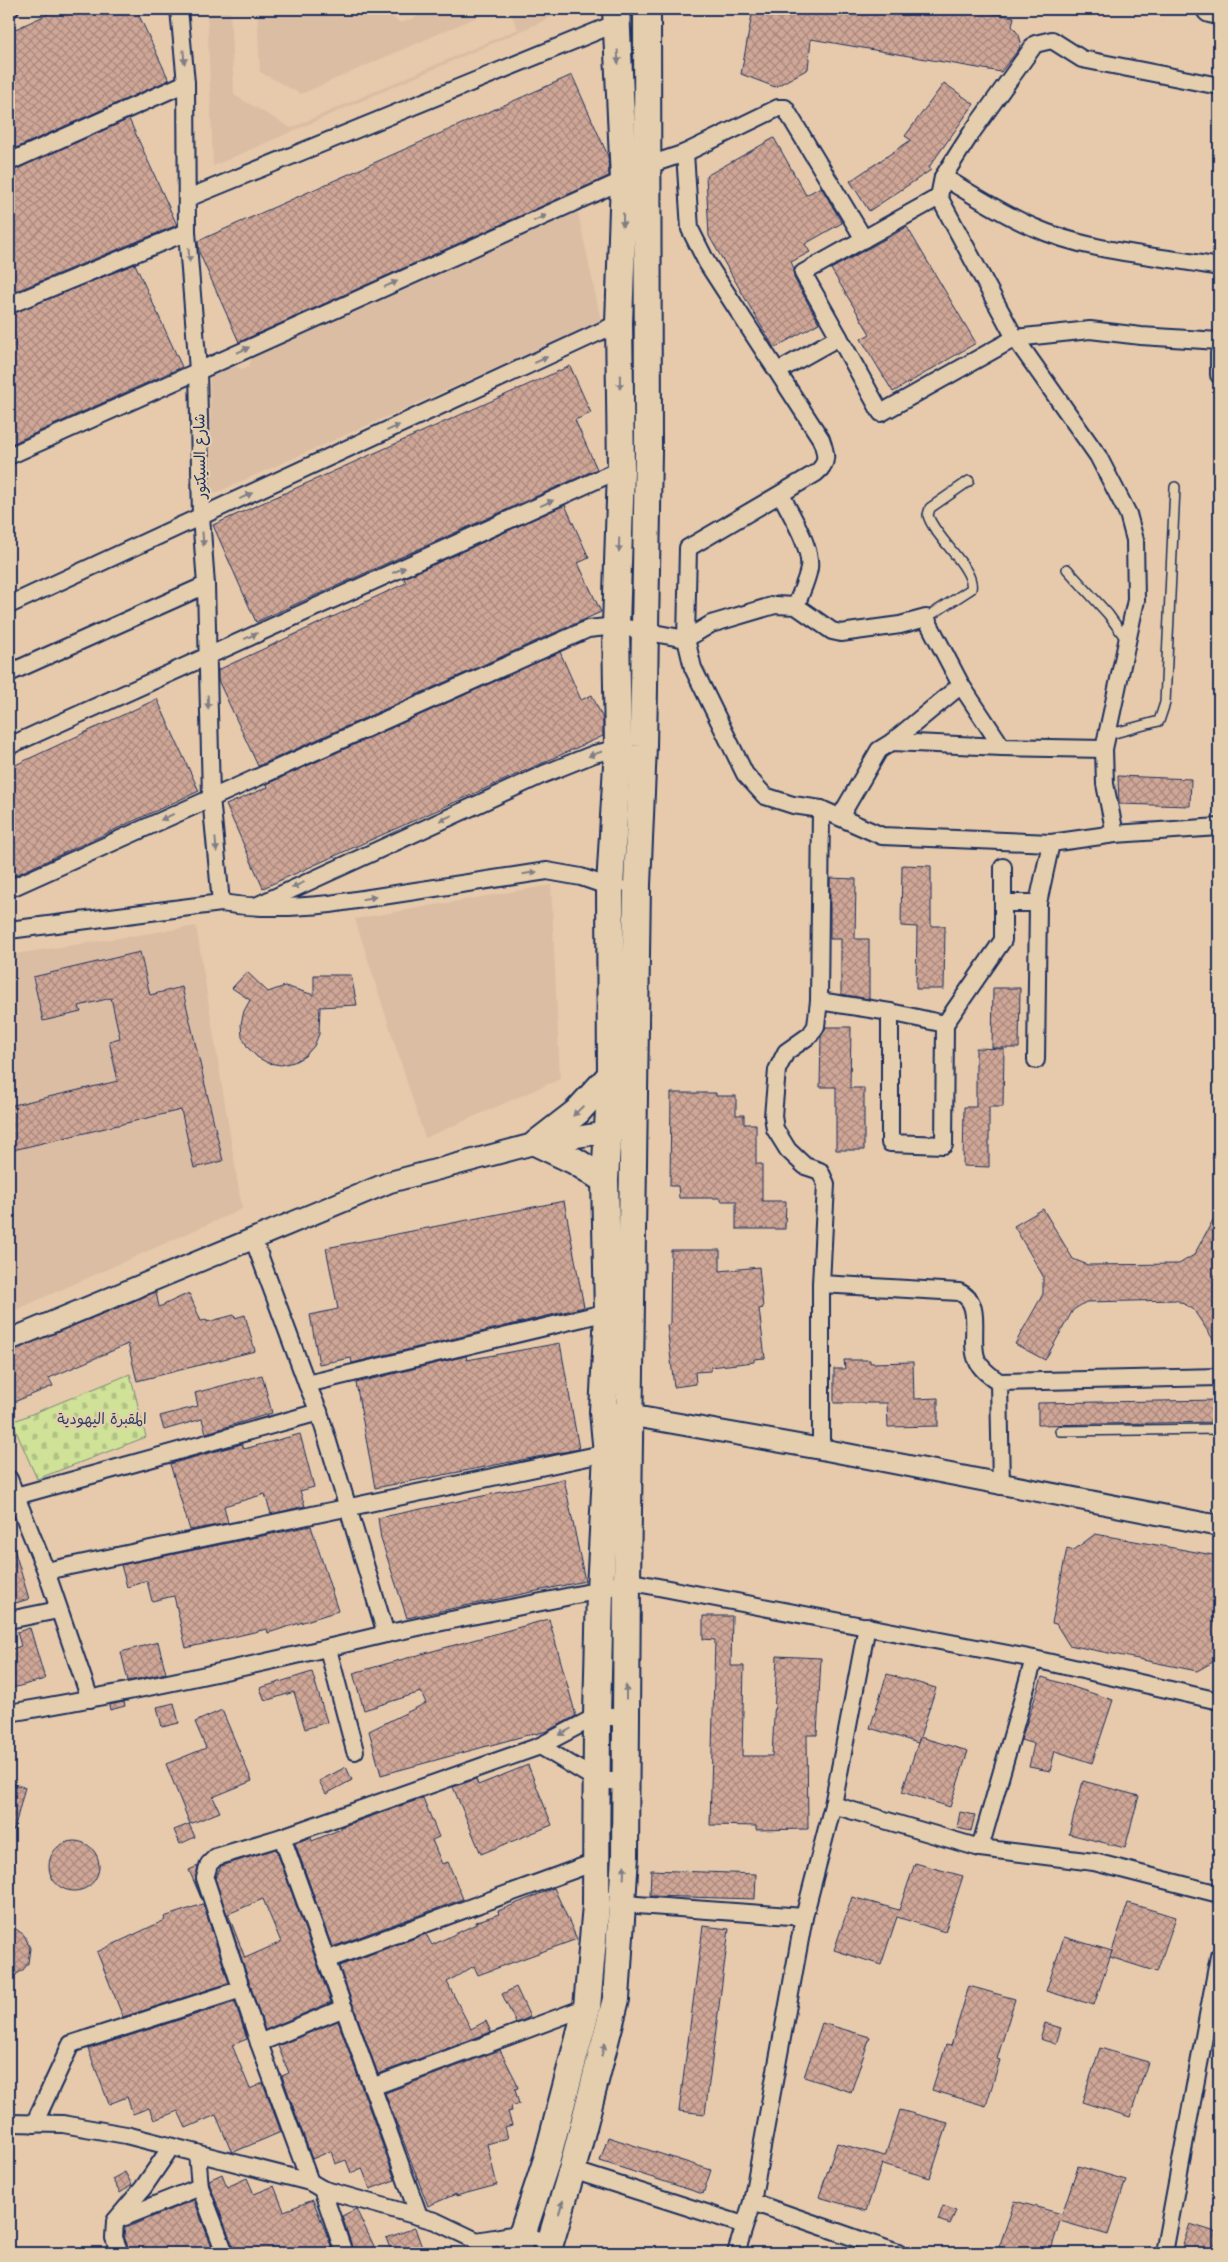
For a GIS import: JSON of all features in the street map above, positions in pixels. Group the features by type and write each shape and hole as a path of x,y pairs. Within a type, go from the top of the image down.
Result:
{"main road":[{"path":"519,2243 546,2159 587,2007 596,1905 600,1590 607,1453 603,1412 608,1312 605,1180 611,1075 610,887 645,631 649,165 647,9"},
{"path":"1210,9 1219,11"},
{"path":"548,2249 572,2170 616,1999 623,1904 637,885 630,747 616,626 621,470 619,323 624,180 616,16"},
{"path":"605,1180 575,1161 537,1143 577,1112 611,1075"}],"street":[{"name":"شارع السيكتور","path":"179,9 186,83 187,232 198,370 211,797 221,902"},
{"path":"188,198 616,16"},
{"path":"1115,834 1105,784 1106,742 1136,600 1137,563 1135,540 1128,514 1098,456 1015,338 939,197 943,177 972,132 1035,44 1052,40 1082,59 1219,86"},
{"path":"9,162 186,83"},
{"path":"649,165 685,153 778,108 785,108 864,239"},
{"path":"685,153 690,229 707,263 820,439 826,457 821,469 816,473 688,548 686,639 697,679 744,774 765,796 792,805 821,809 882,836 1051,843 1115,834 1219,827"},
{"path":"943,177 1032,227 1056,236 1093,247 1219,267"},
{"path":"9,456 624,180"},
{"path":"939,197 803,273 881,413 1015,338 1090,330 1141,336 1219,341"},
{"path":"9,305 187,232"},
{"path":"9,605 619,323"},
{"path":"778,371 839,337"},
{"path":"1219,353 1219,375"},
{"path":"9,746 621,470"},
{"path":"781,494 803,541 809,561 808,570 796,606"},
{"path":"9,673 206,585"},
{"path":"9,889 588,629 616,626 686,639 712,624 776,605 796,606 832,630 841,633 926,618 961,685 1002,747"},
{"path":"840,817 879,750 892,742 961,685"},
{"path":"892,742 1002,747 1106,742"},
{"path":"251,908 544,774 594,754 630,747"},
{"path":"821,809 819,1002 816,1026 810,1036 786,1052 777,1070 773,1116 775,1129 788,1150 806,1166 820,1171 826,1184 821,1284 821,1449"},
{"path":"1036,1060 1038,902 1051,843"},
{"path":"890,1012 890,1143 944,1145 945,1024 1004,940 1003,867"},
{"path":"9,930 221,902 251,908 302,907 330,904 547,871 581,877 610,887 637,885"},
{"path":"1003,903 1038,902"},
{"path":"819,1002 890,1012 945,1024"},
{"path":"9,1340 390,1182 537,1143 588,1136 607,1131 634,1129"},
{"path":"253,1238 319,1412 386,1634"},
{"path":"821,1284 959,1292 967,1296 972,1304 976,1360 984,1371 999,1382 1219,1377"},
{"path":"307,1384 608,1312"},
{"path":"999,1382 1001,1486"},
{"path":"16,1496 319,1412"},
{"path":"603,1412 630,1414 821,1449 1001,1486 1219,1526"},
{"path":"46,1571 607,1453"},
{"path":"9,1479 46,1571 90,1700"},
{"path":"9,1713 90,1700 328,1649 386,1634 600,1590 627,1581 1034,1659 1219,1701"},
{"path":"9,1620 58,1610"},
{"path":"736,2253 752,2202 804,1917 833,1805 867,1626"},
{"path":"328,1649 355,1751"},
{"path":"980,1848 1034,1659"},
{"path":"344,2253 259,2043 205,1878 209,1864 216,1857 282,1837 540,1746 597,1716 626,1718"},
{"path":"540,1746 597,1780 625,1782"},
{"path":"833,1805 980,1848 1094,1862 1219,1894"},
{"path":"282,1837 419,2216"},
{"path":"326,1960 598,1862"},
{"path":"623,1904 804,1917"},
{"path":"1164,2253 1219,1956"},
{"path":"34,2124 71,2044 242,1989"},
{"path":"372,2087 587,2007"},
{"path":"259,2043 344,2008"},
{"path":"9,2123 63,2124 126,2135 316,2186 435,2221 481,2247 519,2243 548,2249"},
{"path":"120,2253 114,2238 115,2221 144,2188 171,2146"},
{"path":"197,2153 200,2188 225,2253"},
{"path":"572,2170 744,2225"},
{"path":"115,2221 200,2188"},
{"path":"752,2202 898,2253"}],"lane":[{"path":"926,618 971,589 970,580 964,568 928,515 930,508 969,481"},
{"path":"1106,742 1158,720 1165,703 1175,487"},
{"path":"1067,569 1108,614 1128,642"},
{"path":"1060,1431 1219,1429"}],"shaded area":[{"path":"207,9 230,9 234,95 291,128 518,29 509,9 555,9 557,15 213,166"},
{"path":"257,9 380,9 401,23 436,9 495,9 301,94 260,72"},
{"path":"577,208 601,321 211,495 210,375 230,364 242,369 249,366 253,354"},
{"path":"551,885 560,1079 425,1138 355,919"},
{"path":"196,926 242,1209 9,1313 9,955"}],"green space":[{"name":"المقبرة اليهودية","path":"130,1374 146,1437 37,1479 12,1422"}],"building":[{"path":"59,9 136,9 169,80 9,151 9,32"},
{"path":"753,9 967,9 1014,17 1012,26 1019,35 1021,42 1019,49 1001,72 811,39 808,69 775,87 741,74"},
{"path":"572,75 608,156 609,176 239,342 199,252 198,241"},
{"path":"944,83 974,104 929,167 931,170 869,211 850,181 911,140 905,136"},
{"path":"129,119 177,225 9,294 9,172"},
{"path":"774,138 806,195 821,187 842,223 805,244 810,252 791,262 794,268 794,278 819,323 774,348 709,236 706,176"},
{"path":"907,227 976,343 893,392 861,339 870,334 831,269"},
{"path":"135,264 182,367 9,445 9,315"},
{"path":"570,366 591,413 575,420 597,469 256,622 213,525"},
{"path":"565,505 589,558 578,563 601,612 258,766 218,680 218,670 406,583 404,578"},
{"path":"560,652 581,700 592,695 603,719 603,736 263,888 226,805 268,787 267,784"},
{"path":"157,699 199,791 9,878 9,768"},
{"path":"1118,776 1191,779 1190,806 1119,804"},
{"path":"902,865 931,866 931,926 945,926 944,989 916,989 917,927 901,926"},
{"path":"830,878 856,879 855,939 869,939 869,999 841,994 841,939 830,939"},
{"path":"140,952 150,995 182,987 223,1161 194,1168 181,1110 9,1151 9,1106 118,1081 109,1041 120,1038 111,998 79,1006 81,1012 43,1021 33,977"},
{"path":"247,972 268,992 285,986 314,995 314,975 351,975 357,1005 320,1007 319,1034 314,1046 305,1056 294,1062 281,1065 268,1063 257,1057 248,1048 242,1037 241,1024 244,1011 250,1000 232,988"},
{"path":"993,988 1020,988 1019,1048 992,1048"},
{"path":"826,1027 851,1027 850,1088 864,1088 864,1150 836,1150 836,1087 820,1087 821,1037"},
{"path":"976,1048 1004,1049 1003,1107 989,1107 989,1167 963,1166 964,1107 976,1107"},
{"path":"671,1093 716,1093 716,1096 736,1096 736,1115 744,1115 744,1124 756,1124 756,1164 762,1164 762,1201 786,1201 785,1229 736,1229 736,1201 721,1201 721,1198 679,1198 678,1186 670,1186"},
{"path":"564,1201 584,1307 352,1363 351,1358 319,1364 310,1315 338,1309 326,1248"},
{"path":"1043,1209 1073,1259 1088,1265 1179,1264 1194,1255 1219,1209 1219,1348 1193,1309 1176,1300 1086,1302 1073,1310 1045,1360 1015,1344 1043,1294 1043,1276 1014,1226"},
{"path":"671,1250 720,1250 720,1271 759,1267 763,1308 759,1309 765,1358 754,1359 754,1362 711,1367 711,1371 695,1372 696,1384 674,1387 667,1325 670,1324"},
{"path":"156,1292 159,1307 189,1293 201,1321 207,1320 207,1322 234,1315 235,1318 245,1315 255,1351 137,1381 128,1344 49,1378 53,1386 9,1404 9,1352"},
{"path":"560,1343 579,1449 375,1488 356,1383 466,1356 467,1360"},
{"path":"844,1360 870,1360 870,1363 913,1362 914,1399 938,1398 938,1426 888,1427 887,1403 834,1403 834,1369 845,1369"},
{"path":"262,1375 272,1413 206,1433 202,1419 164,1430 160,1416 198,1406 195,1393"},
{"path":"1219,1400 1219,1422 1038,1425 1038,1403"},
{"path":"300,1434 314,1487 300,1491 305,1506 271,1514 265,1494 224,1506 228,1523 190,1530 170,1464 242,1444 244,1449"},
{"path":"564,1479 585,1581 407,1618 381,1539 378,1518"},
{"path":"311,1526 338,1611 268,1633 267,1629 186,1648 174,1596 152,1601 147,1581 127,1587 121,1565"},
{"path":"1095,1534 1219,1556 1218,1659 1197,1671 1069,1645 1056,1624 1052,1623 1067,1548 1074,1550"},
{"path":"12,1542 29,1599 9,1605 9,1543"},
{"path":"703,1616 732,1616 731,1666 744,1666 742,1756 772,1756 777,1656 821,1658 817,1735 807,1735 808,1829 756,1830 756,1826 710,1825 715,1640 703,1639"},
{"path":"549,1619 576,1716 547,1731 381,1775 369,1731 426,1703 421,1692 364,1710 353,1673"},
{"path":"30,1628 45,1679 9,1689 9,1650 21,1646 17,1632"},
{"path":"158,1642 166,1673 128,1681 121,1652"},
{"path":"312,1672 327,1722 305,1729 294,1692 265,1701 260,1688"},
{"path":"887,1674 936,1688 918,1743 870,1728"},
{"path":"1042,1677 1113,1700 1092,1763 1055,1751 1050,1771 1029,1767 1034,1744 1021,1740"},
{"path":"124,1702 125,1706 110,1710 109,1705"},
{"path":"174,1703 179,1723 162,1727 157,1707"},
{"path":"222,1710 252,1781 213,1797 220,1812 190,1824 166,1764 206,1748 195,1722"},
{"path":"920,1737 968,1751 950,1807 902,1792"},
{"path":"528,1765 552,1825 481,1854 453,1787 476,1779 478,1785"},
{"path":"346,1767 352,1780 326,1794 319,1781"},
{"path":"1083,1781 1139,1796 1125,1848 1069,1834"},
{"path":"9,1783 25,1787 14,1830 9,1830"},
{"path":"423,1798 439,1837 432,1840 442,1864 448,1862 463,1899 332,1947 295,1843 311,1837 312,1841 341,1829 341,1827"},
{"path":"960,1812 975,1815 971,1831 957,1828"},
{"path":"189,1824 195,1837 180,1844 174,1830"},
{"path":"74,1841 83,1843 94,1852 99,1866 97,1875 88,1886 74,1891 65,1889 54,1880 49,1866 51,1857 60,1846"},
{"path":"276,1849 331,2002 265,2030 215,1878 221,1866","holes":["263,1899 281,1942 245,1958 228,1914"]},
{"path":"915,1863 963,1876 945,1932 897,1917 881,1965 834,1950 852,1897 899,1910"},
{"path":"198,1866 195,1881 201,1898 189,1870"},
{"path":"651,1870 756,1874 755,1899 650,1896"},
{"path":"554,1888 577,1939 478,1975 474,1966 447,1982 471,2029 486,2021 491,2032 378,2074 339,1966 426,1934 432,1945 476,1924 475,1922 499,1914 498,1911"},
{"path":"1128,1903 1176,1917 1157,1972 1110,1957"},
{"path":"203,1904 229,1983 123,2017 97,1952 165,1920 164,1917"},
{"path":"9,1924 24,1935 30,1948 28,1963 23,1970 9,1979"},
{"path":"703,1926 729,1929 705,2114 679,2111"},
{"path":"1064,1937 1112,1951 1094,2005 1046,1991"},
{"path":"969,1986 1015,1999 997,2059 1000,2060 986,2106 932,2090 946,2045 951,2046"},
{"path":"516,1987 530,2017 516,2023 502,1994"},
{"path":"235,2002 247,2039 232,2045 250,2089 263,2083 281,2132 234,2152 231,2151 216,2115 186,2128 178,2111 154,2120 149,2108 133,2114 127,2097 109,2104 88,2049"},
{"path":"338,2021 395,2180 370,2189 362,2168 351,2173 346,2160 335,2164 331,2151 312,2159 282,2076 289,2073 278,2046"},
{"path":"822,2023 870,2037 851,2092 804,2077"},
{"path":"1045,2023 1061,2028 1056,2044 1040,2039"},
{"path":"1100,2048 1148,2062 1130,2117 1082,2102"},
{"path":"500,2050 516,2081 518,2088 515,2089 519,2104 511,2106 512,2111 508,2112 512,2125 505,2127 508,2138 487,2144 497,2185 456,2196 456,2194 428,2206 385,2093"},
{"path":"900,2110 948,2123 930,2178 882,2164 866,2211 819,2197 837,2143 885,2156"},
{"path":"608,2137 711,2170 703,2194 600,2161"},
{"path":"1078,2166 1126,2180 1108,2235 1060,2221 1050,2253 997,2253 1015,2201 1062,2214"},
{"path":"125,2172 132,2185 120,2193 112,2179"},
{"path":"222,2174 227,2187 247,2178 254,2194 274,2186 284,2211 313,2200 334,2253 235,2253 209,2180"},
{"path":"194,2200 214,2253 130,2253 124,2236 125,2228"},
{"path":"943,2206 956,2211 950,2224 938,2220"},
{"path":"356,2209 374,2246 360,2253 354,2253 342,2216"},
{"path":"1190,2224 1219,2233 1219,2253 1180,2253"},
{"path":"415,2228 424,2253 392,2253 386,2238"}]}
